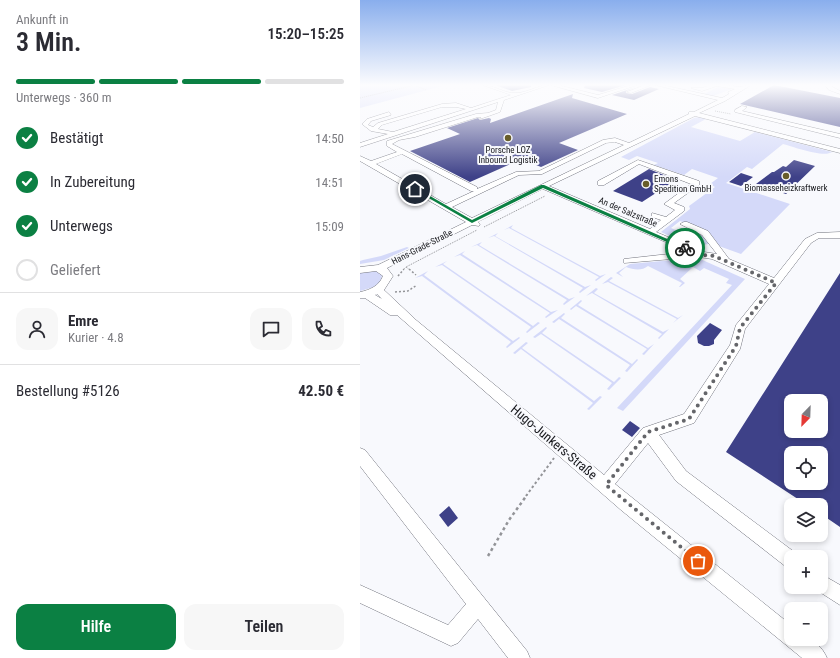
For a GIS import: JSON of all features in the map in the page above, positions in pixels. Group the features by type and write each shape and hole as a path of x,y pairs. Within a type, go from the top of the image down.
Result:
{"street":[{"path":"385,116 372,119 365,124 373,130 394,133"},
{"path":"373,130 380,124 409,116"},
{"path":"360,145 450,116"},
{"path":"476,116 413,136 398,138 389,142 389,145 471,187 478,183 489,187"},
{"name":"Hans-Grade-Straße","path":"384,271 546,188 615,155 630,145 687,116"},
{"path":"702,116 840,151"},
{"path":"757,116 840,136"},
{"path":"789,139 804,127"},
{"path":"401,131 413,136"},
{"path":"446,207 518,173 540,173 610,140 630,145"},
{"path":"579,147 593,147"},
{"path":"370,164 402,152"},
{"path":"360,158 475,224"},
{"path":"627,161 635,164"},
{"path":"601,183 638,162 696,183 668,204 681,209 650,233"},
{"name":"An der Salzstraße","path":"546,188 702,255 714,256 777,281"},
{"path":"655,215 667,220"},
{"path":"684,224 705,233 728,261"},
{"path":"606,485 648,432 689,419 736,346 740,328 808,241 817,236 840,235"},
{"path":"627,261 672,256 683,247"},
{"path":"360,270 384,271 387,280 378,289 364,295"},
{"name":"Hugo-Junkers-Straße","path":"378,289 412,323 784,631"},
{"name":"Hugo-Junkers-Straße","path":"364,295 412,323"},
{"path":"648,432 681,476 784,555"},
{"path":"360,455 520,658"},
{"path":"828,588 840,596"},
{"path":"360,594 452,636 478,605"},
{"path":"802,646 817,658"}],"path":[{"path":"397,280 399,273 406,267 544,196 554,195 562,198 566,196"},
{"path":"406,267 416,275"},
{"path":"390,293 408,290 417,285"},
{"path":"488,556 509,520 561,448"}],"shaded area":[{"path":"699,117 706,119 691,127 740,141 755,132 832,152 828,154 816,153 783,144 752,169 747,167 726,183 790,204 741,254 716,245 708,232 680,221 671,228 689,236 695,230 703,234 709,244 691,246 661,232 690,209 689,206 715,187 710,184 718,178 692,169 684,175 654,165 658,163 637,156 629,160 621,157 694,118"},
{"path":"513,225 511,228 600,276 606,274 596,281 595,280 599,277 509,228 504,230"},
{"path":"498,233 495,236 585,287 591,285 580,293 579,292 583,288 494,236 488,238"},
{"path":"482,242 479,245 569,299 575,297 564,305 563,304 567,300 477,245 471,247"},
{"path":"407,247 409,248 384,260 360,264 360,261 381,256"},
{"path":"465,251 462,254 551,312 558,310 546,318 545,317 550,313 460,255 454,257"},
{"path":"682,254 695,259 698,258 745,279 623,411 617,408 732,285 726,283 729,279 704,268 700,271 693,267 680,279 685,283 680,287 682,283 648,266 638,270 626,267 619,273 623,277 616,273 630,264 673,260"},
{"path":"447,261 443,264 533,326 538,322 540,323 527,333 526,332 531,327 442,265 435,267"},
{"path":"376,271 382,275 381,281 374,287 360,291 360,273"},
{"path":"428,271 424,275 513,341 519,337 520,338 507,348 506,347 511,342 422,276 415,278"},
{"path":"611,277 613,278 609,281 678,318 683,315 673,323 677,319 608,282 602,284"},
{"path":"596,288 598,289 594,293 663,332 669,329 659,339 658,338 662,334 592,293 586,296"},
{"path":"581,300 582,301 578,305 648,348 654,344 644,355 642,354 647,349 576,306 571,310 570,309"},
{"path":"564,313 565,314 561,318 632,364 637,359 638,360 627,372 625,371 630,365 559,319 554,323 552,322"},
{"path":"546,327 547,328 542,333 614,382 619,377 621,378 609,390 607,389 612,383 541,334 535,338 533,337"},
{"path":"526,342 528,343 522,348 594,401 600,396 602,397 589,410 587,409 593,403 521,349 515,354 513,353"}],"building":[{"name":"Porsche LOZ Inbound Logistik","path":"511,116 623,116 559,143 578,150 541,167 522,159 470,182 410,151 460,134 447,128 478,118 480,120 489,118 491,119 490,123"},
{"path":"791,116 840,116 840,127"},
{"path":"794,160 815,166 786,194 756,184 772,172 783,166 786,167"},
{"name":"Emons Spedition GmbH","path":"649,169 676,180 642,202 613,191"},
{"path":"741,173 753,177 741,186 729,182"},
{"path":"840,273 840,527 828,519 828,498 796,498 784,490 828,490 828,446 784,446 784,490 726,452"},
{"path":"710,323 722,330 714,340 714,344 704,346 698,343 697,336"},
{"path":"630,421 640,428 632,437 622,430"},
{"path":"449,506 458,518 448,527 439,515"}],"way so far":[{"path":"685,248 702,255 714,256 728,261 776,283 740,328 736,346 689,419 648,432 606,485 698,561"}],"place":[{"name":"Porsche LOZ Inbound Logistik","path":"508,138"},
{"name":"Biomasseheizkraftwerk","path":"786,176"},
{"name":"Emons Spedition GmbH","path":"646,184"}],"route":[{"path":"415,189 472,222 543,186 685,248"}]}
